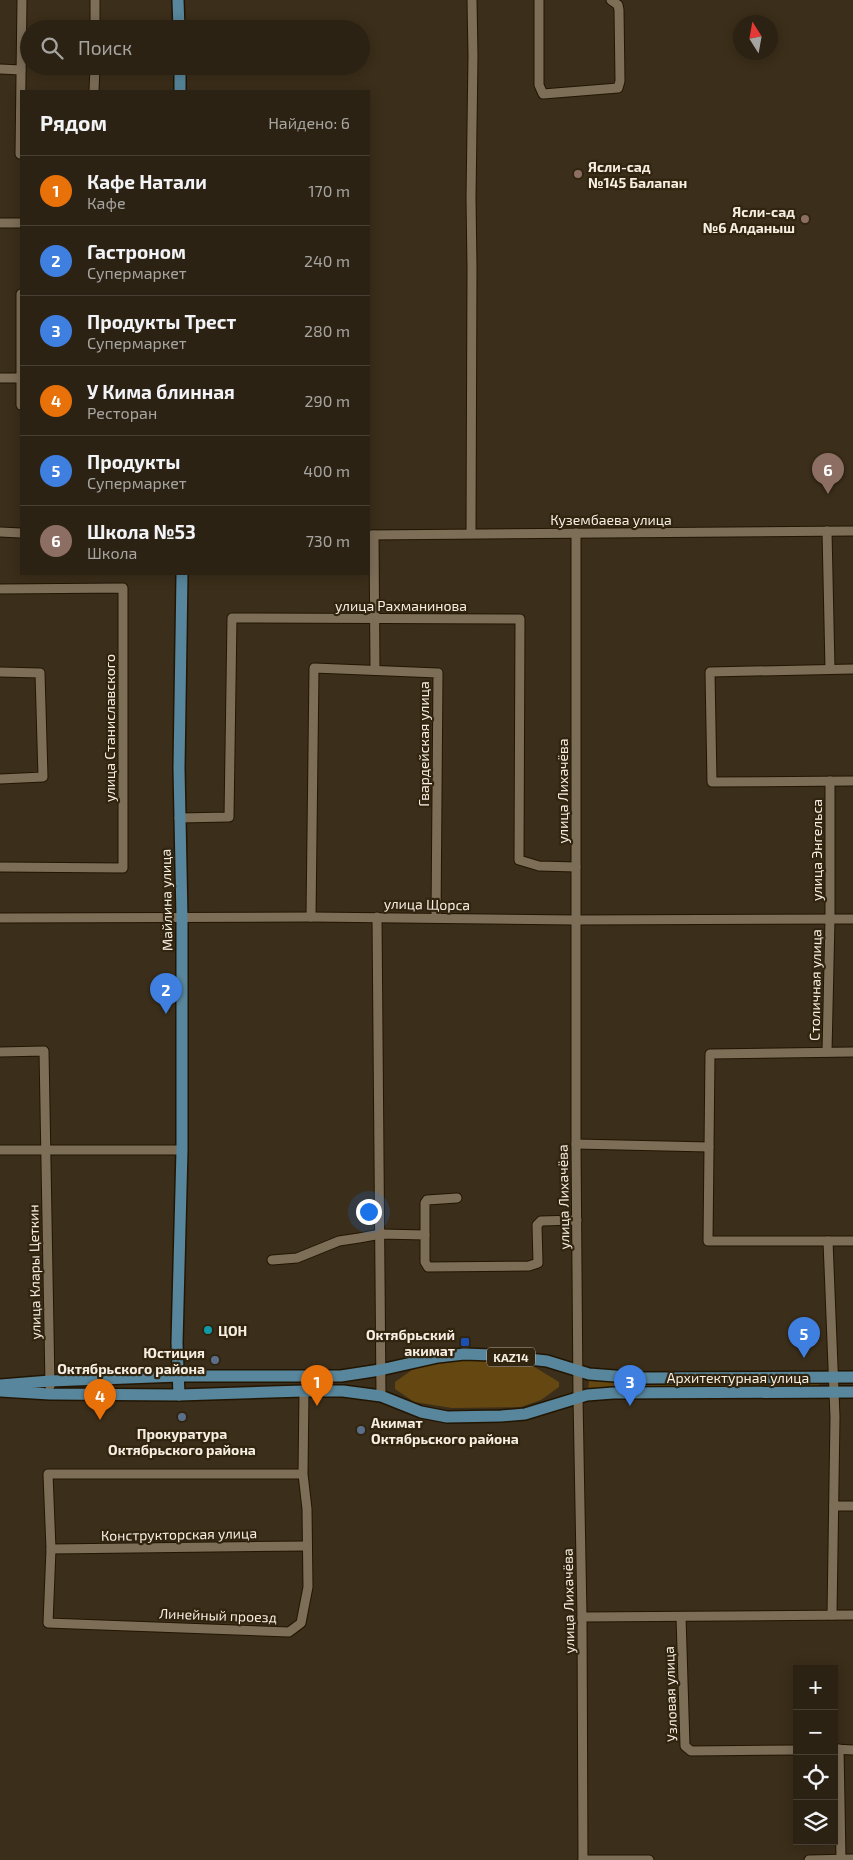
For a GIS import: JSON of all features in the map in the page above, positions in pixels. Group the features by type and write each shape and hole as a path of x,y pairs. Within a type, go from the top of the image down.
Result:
{"main road":[{"path":"178,0 179,20"},
{"path":"180,75 180,90"},
{"name":"Майлина улица","path":"179,1395 177,1342 182,1150 182,918 179,818 182,575"},
{"name":"Архитектурная улица","path":"0,1385 50,1380 179,1376 341,1376 380,1370 438,1356 464,1354 492,1355 548,1362 579,1369 590,1374 642,1378 853,1378"},
{"name":"Архитектурная улица","path":"0,1391 50,1394 179,1395 304,1391 343,1392 381,1396 420,1412 447,1417 525,1414 578,1398 613,1393 853,1392"}],"street":[{"path":"22,0 22,20"},
{"path":"94,0 94,20"},
{"path":"471,533 472,0"},
{"path":"539,0 539,85 543,94 618,88 620,81 619,10 618,5 611,0"},
{"path":"0,69 20,70"},
{"path":"21,75 21,90"},
{"path":"94,75 94,90"},
{"path":"0,223 20,223"},
{"path":"0,378 20,378"},
{"path":"827,531 830,669"},
{"name":"Кузембаева улица","path":"371,535 853,531"},
{"path":"0,532 20,533"},
{"name":"улица Лихачёва","path":"576,533 576,1144 583,1860"},
{"path":"371,535 375,670"},
{"name":"улица Станиславского","path":"0,588 123,588 123,868 0,867"},
{"name":"улица Рахманинова","path":"179,818 229,818 232,618 520,619 519,860 539,866 576,867"},
{"name":"Гвардейская улица","path":"311,917 314,668 438,672 436,918"},
{"name":"улица Энгельса","path":"853,669 710,672 712,782 853,781"},
{"path":"0,672 40,673 42,777 0,779"},
{"name":"улица Энгельса","path":"830,781 830,919"},
{"path":"378,917 381,1396"},
{"name":"улица Щорса","path":"0,918 853,919"},
{"name":"Столичная улица","path":"827,1052 830,919"},
{"name":"улица Клары Цеткин","path":"0,1052 44,1051 50,1394"},
{"name":"Столичная улица","path":"853,1052 710,1054 708,1241 853,1242"},
{"path":"576,1144 709,1147"},
{"path":"0,1150 182,1150"},
{"path":"457,1198 427,1200 425,1203 425,1262 428,1267 529,1266 538,1263 537,1225 541,1221 577,1220"},
{"path":"272,1260 297,1258 339,1241 380,1234 425,1235"},
{"path":"828,1241 834,1378 832,1615"},
{"name":"Линейный проезд","path":"51,1549 48,1623 289,1632 301,1623 308,1587 307,1509 303,1474 304,1391"},
{"path":"51,1549 48,1474 303,1474"},
{"path":"834,1506 853,1506"},
{"name":"Конструкторская улица","path":"51,1549 308,1546"},
{"path":"582,1617 853,1615"},
{"name":"Узловая улица","path":"681,1617 684,1746 691,1751 793,1750"},
{"path":"838,1749 853,1750"},
{"path":"837,1755 841,1859"},
{"path":"809,1860 853,1859"},
{"path":"583,1860 650,1860"}],"shaded area":[{"path":"484,1360 533,1366 559,1382 559,1387 541,1400 521,1407 452,1408 414,1402 395,1389 395,1382 416,1367 446,1361"},
{"path":"589,1381 819,1382 819,1390 588,1391"}],"place":[{"name":"Ясли-сад №145 Балапан","path":"578,174"},
{"name":"Ясли-сад №6 Алданыш","path":"805,219"},
{"name":"Школа №53","path":"828,494"},
{"name":"Гастроном","path":"166,1014"},
{"name":"ЦОН","path":"208,1330"},
{"name":"Октябрьский акимат","path":"465,1342"},
{"name":"Продукты","path":"804,1358"},
{"name":"Юстиция Октябрьского района","path":"215,1360"},
{"name":"Кафе Натали","path":"317,1406"},
{"name":"Продукты Трест","path":"630,1406"},
{"name":"Прокуратура Октябрьского района","path":"182,1417"},
{"name":"У Кима блинная","path":"100,1420"},
{"name":"Акимат Октябрьского района","path":"361,1430"}]}
